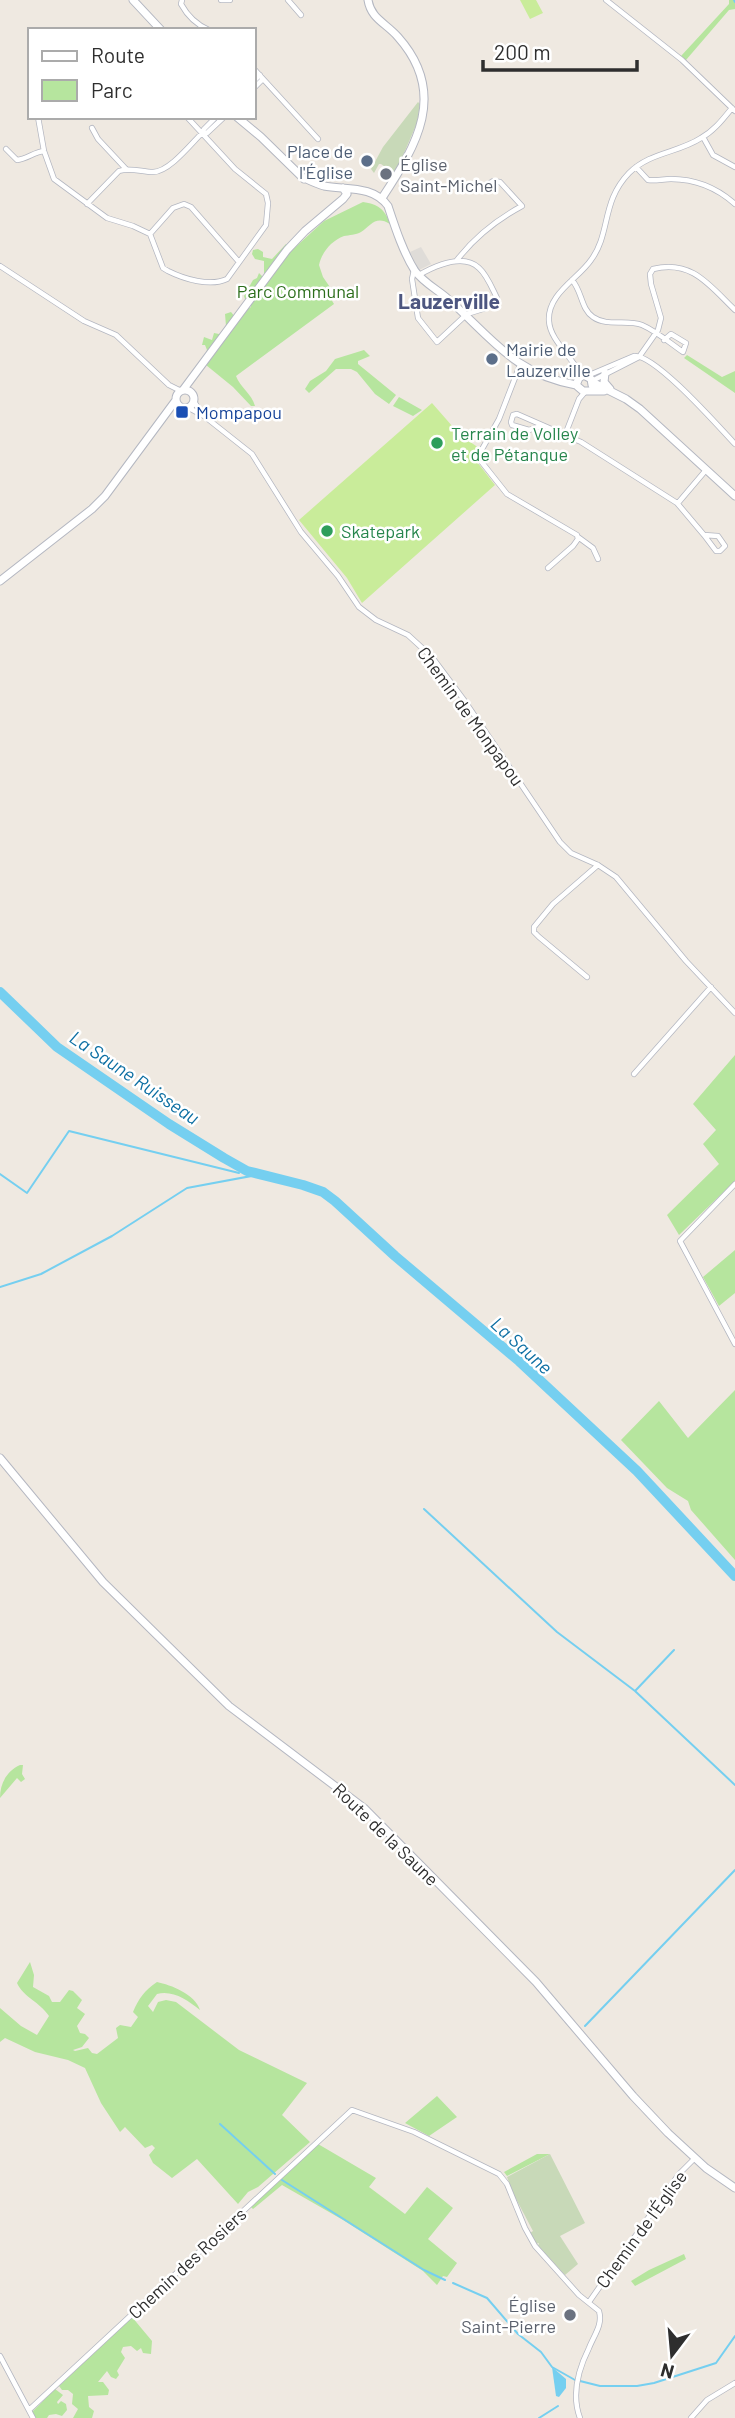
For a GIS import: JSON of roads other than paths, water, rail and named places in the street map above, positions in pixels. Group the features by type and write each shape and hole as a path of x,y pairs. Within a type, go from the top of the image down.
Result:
{"street":[{"path":"133,0 159,28"},
{"path":"182,0 181,4 186,12 205,28"},
{"path":"220,0 230,0"},
{"path":"288,0 301,15"},
{"path":"369,0 374,16 398,37 416,62 425,92 423,122 413,145 390,186 378,197"},
{"path":"585,384 553,333 549,320 556,298 593,258 599,246 612,197 636,167 655,155 703,137 734,110 682,60 606,0"},
{"path":"256,71 318,139"},
{"path":"256,80 262,77"},
{"path":"256,85 262,77"},
{"path":"38,119 44,151 54,180 107,218 150,234 163,268 173,274 211,284 227,279 266,225 268,204 266,194 234,169 189,119"},
{"path":"88,204 119,171 162,171 213,119"},
{"path":"202,133 207,133 222,119"},
{"path":"239,119 302,177 320,185 378,197 390,212 416,272 520,365 542,375 619,395"},
{"path":"249,119 261,137"},
{"path":"92,128 98,139 126,169"},
{"path":"703,137 713,155 735,167"},
{"path":"6,149 17,160 23,160 33,152 44,151"},
{"path":"636,167 648,180 692,181 717,191 735,204"},
{"path":"456,261 497,221 522,206 500,181 487,185"},
{"path":"0,581 92,509 166,416 287,250 329,211 343,190"},
{"path":"150,234 173,208 184,204 191,207 239,262"},
{"path":"456,261 472,263 479,268 497,298 494,305 465,316 437,342 418,318 412,279 416,272 456,261"},
{"path":"0,266 84,321 116,335 169,384 179,395 184,407"},
{"path":"585,384 641,355 655,334 661,318 650,274 656,268 692,271 735,310"},
{"path":"572,280 580,289 586,309 595,319 639,324 664,340 684,352 686,348 686,344 671,334 664,340"},
{"path":"565,435 585,384 634,356 641,355 668,375 735,443"},
{"path":"520,365 499,419 481,452 480,460 507,494 571,530 593,548 598,559"},
{"path":"605,373 605,385 640,409 735,496"},
{"path":"166,416 184,407 193,397 195,375"},
{"path":"179,395 193,397"},
{"name":"Chemin de Monpapou","path":"193,397 204,416"},
{"name":"Chemin de Monpapou","path":"184,407 204,416 240,443 257,460 301,531 338,576 359,607 376,620 408,635 432,657 560,842 571,853 617,877 735,1013"},
{"path":"541,426 527,429 512,425 512,419 517,414 581,442 677,503 716,551 725,546 718,536 704,535"},
{"path":"677,503 707,470"},
{"path":"548,568 575,545 578,537"},
{"path":"587,977 539,937 534,932 534,927 553,904 598,865"},
{"path":"634,1074 711,988"},
{"path":"735,1184 680,1241 735,1344"},
{"name":"Route de la Saune","path":"0,1458 114,1593 243,1719 365,1808 536,1982 645,2109 695,2158 735,2188"},
{"name":"Chemin des Rosiers","path":"29,2410 352,2110 414,2132 499,2174 507,2184 535,2246 579,2295 589,2302"},
{"name":"Chemin de l'Église","path":"589,2302 679,2174 695,2158"},
{"path":"580,2418 575,2403 575,2389 584,2358 600,2321 599,2311 589,2302"},
{"path":"0,2356 33,2418"},
{"path":"691,2418 707,2400 735,2383"}],"water":[{"path":"552,2367 566,2379 566,2388 559,2397 556,2396"}],"waterway":[{"name":"La Saune","path":"0,992 57,1047 169,1124 247,1171 303,1185 323,1192 335,1201 395,1256 519,1361 637,1471 735,1576"},
{"path":"0,1174 27,1193 69,1131 239,1173"},
{"path":"0,1287 41,1274 112,1236 187,1188 262,1174"},
{"path":"424,1509 557,1632 635,1691 735,1785"},
{"path":"636,1690 674,1650"},
{"path":"585,2026 735,1870"},
{"path":"220,2124 275,2174"},
{"path":"282,2180 424,2270 445,2280"},
{"path":"453,2283 487,2298 518,2334 541,2352 552,2367 575,2380"},
{"path":"580,2381 600,2386 654,2383 716,2363 735,2336"},
{"path":"539,2418 558,2406"}],"place":[{"name":"Place de l'Église","path":"367,161"},
{"name":"Église Saint-Michel","path":"386,174"},
{"name":"Mairie de Lauzerville","path":"492,359"},
{"name":"Mompapou","path":"182,412"},
{"name":"Terrain de Volley et de Pétanque","path":"437,443"},
{"name":"Skatepark","path":"327,531"},
{"name":"Église Saint-Pierre","path":"570,2315"}],"district":[{"name":"Lauzerville","path":"449,300"}],"park label":[{"name":"Parc Communal","path":"298,291"}],"water label":[{"name":"La Saune Ruisseau","path":"135,1077"}]}
